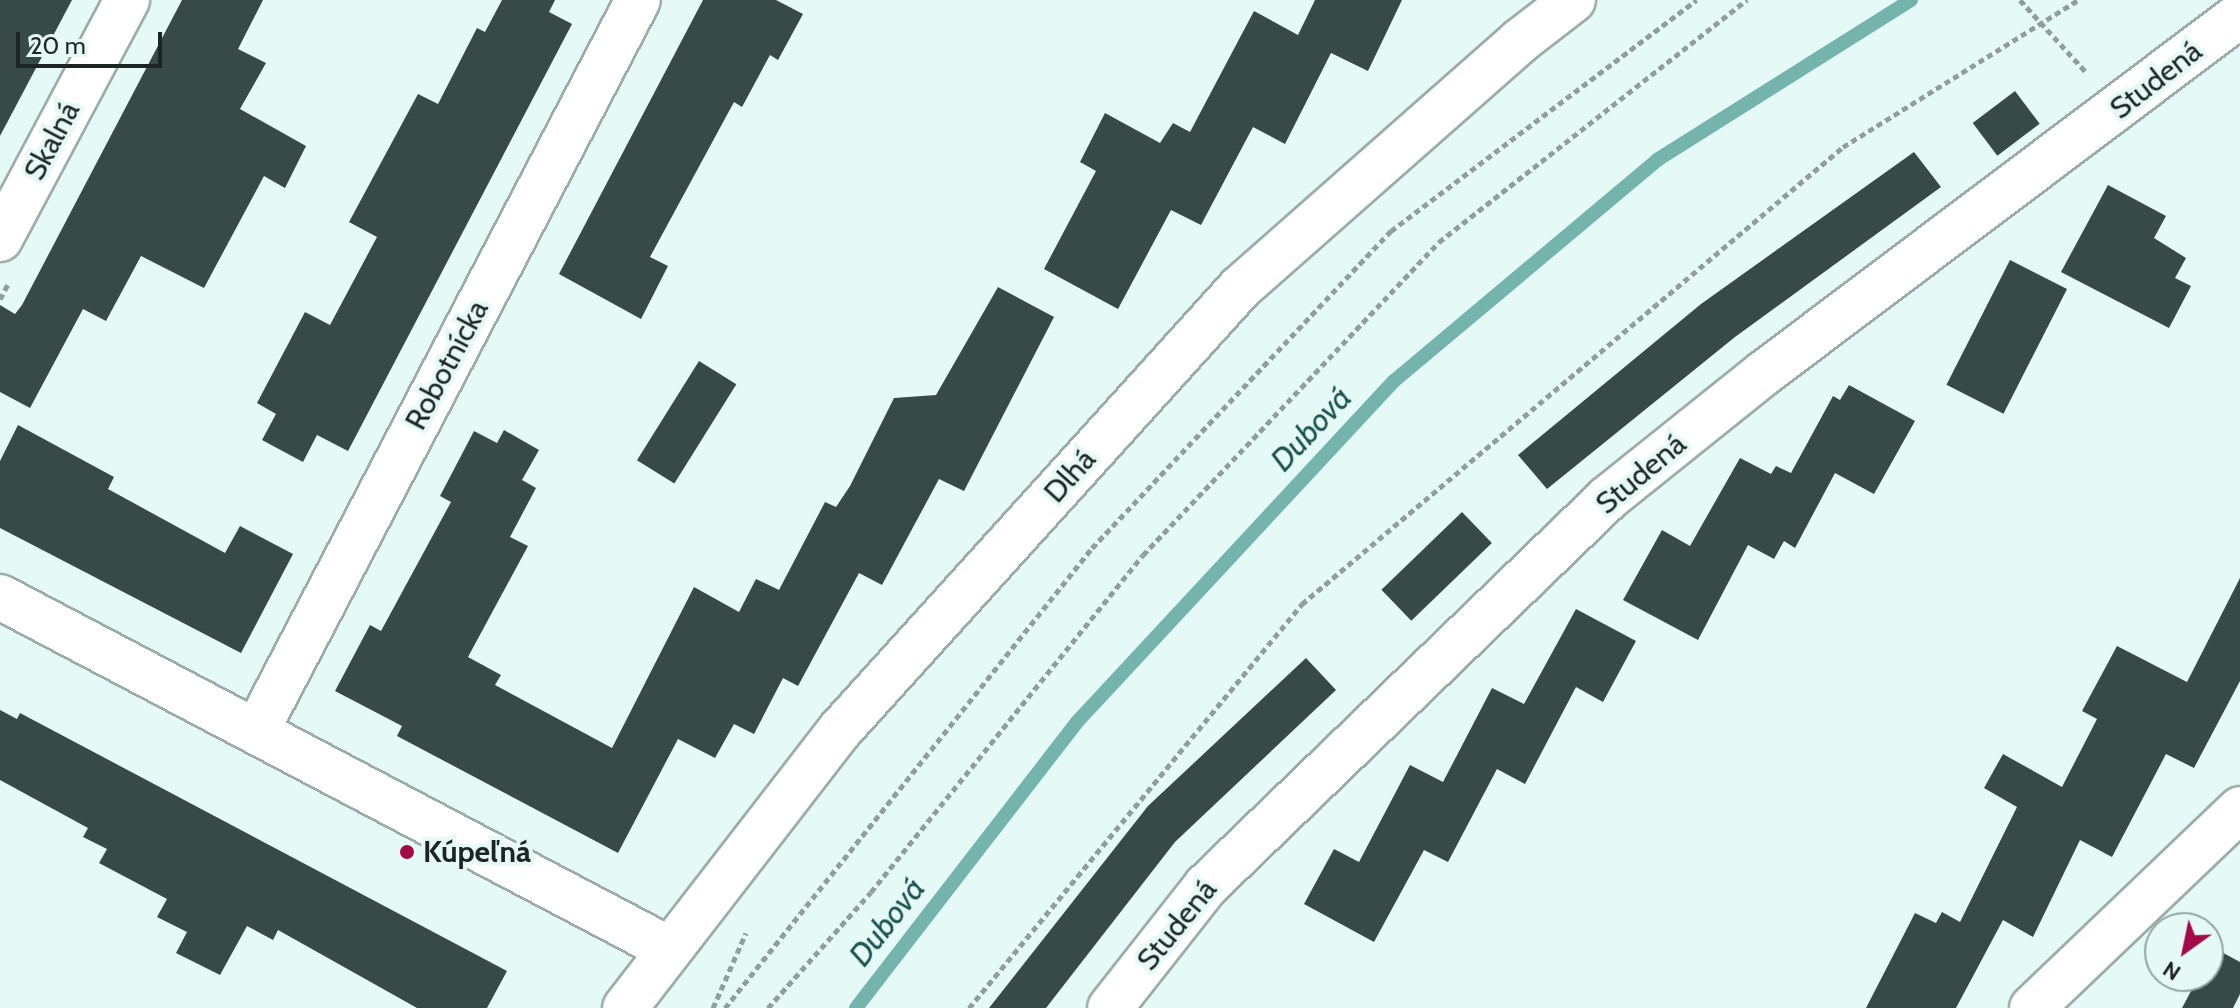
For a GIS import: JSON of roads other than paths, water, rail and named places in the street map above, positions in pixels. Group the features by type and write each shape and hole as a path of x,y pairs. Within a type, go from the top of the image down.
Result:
{"street":[{"name":"Skalná","path":"0,239 127,0"},
{"name":"Robotnícka","path":"257,730 638,0"},
{"name":"Dlhá","path":"625,1008 840,730 1240,288 1520,41 1573,0"},
{"name":"Studená","path":"1110,1008 1206,886 1608,498 1764,373 2240,15"},
{"path":"0,597 669,949"},
{"path":"2032,1008 2240,809"}],"waterway":[{"name":"Dubová","path":"856,1008 1077,722 1394,381 1657,160 1911,0"}],"place":[{"name":"Kúpeľná","path":"407,852"}]}
